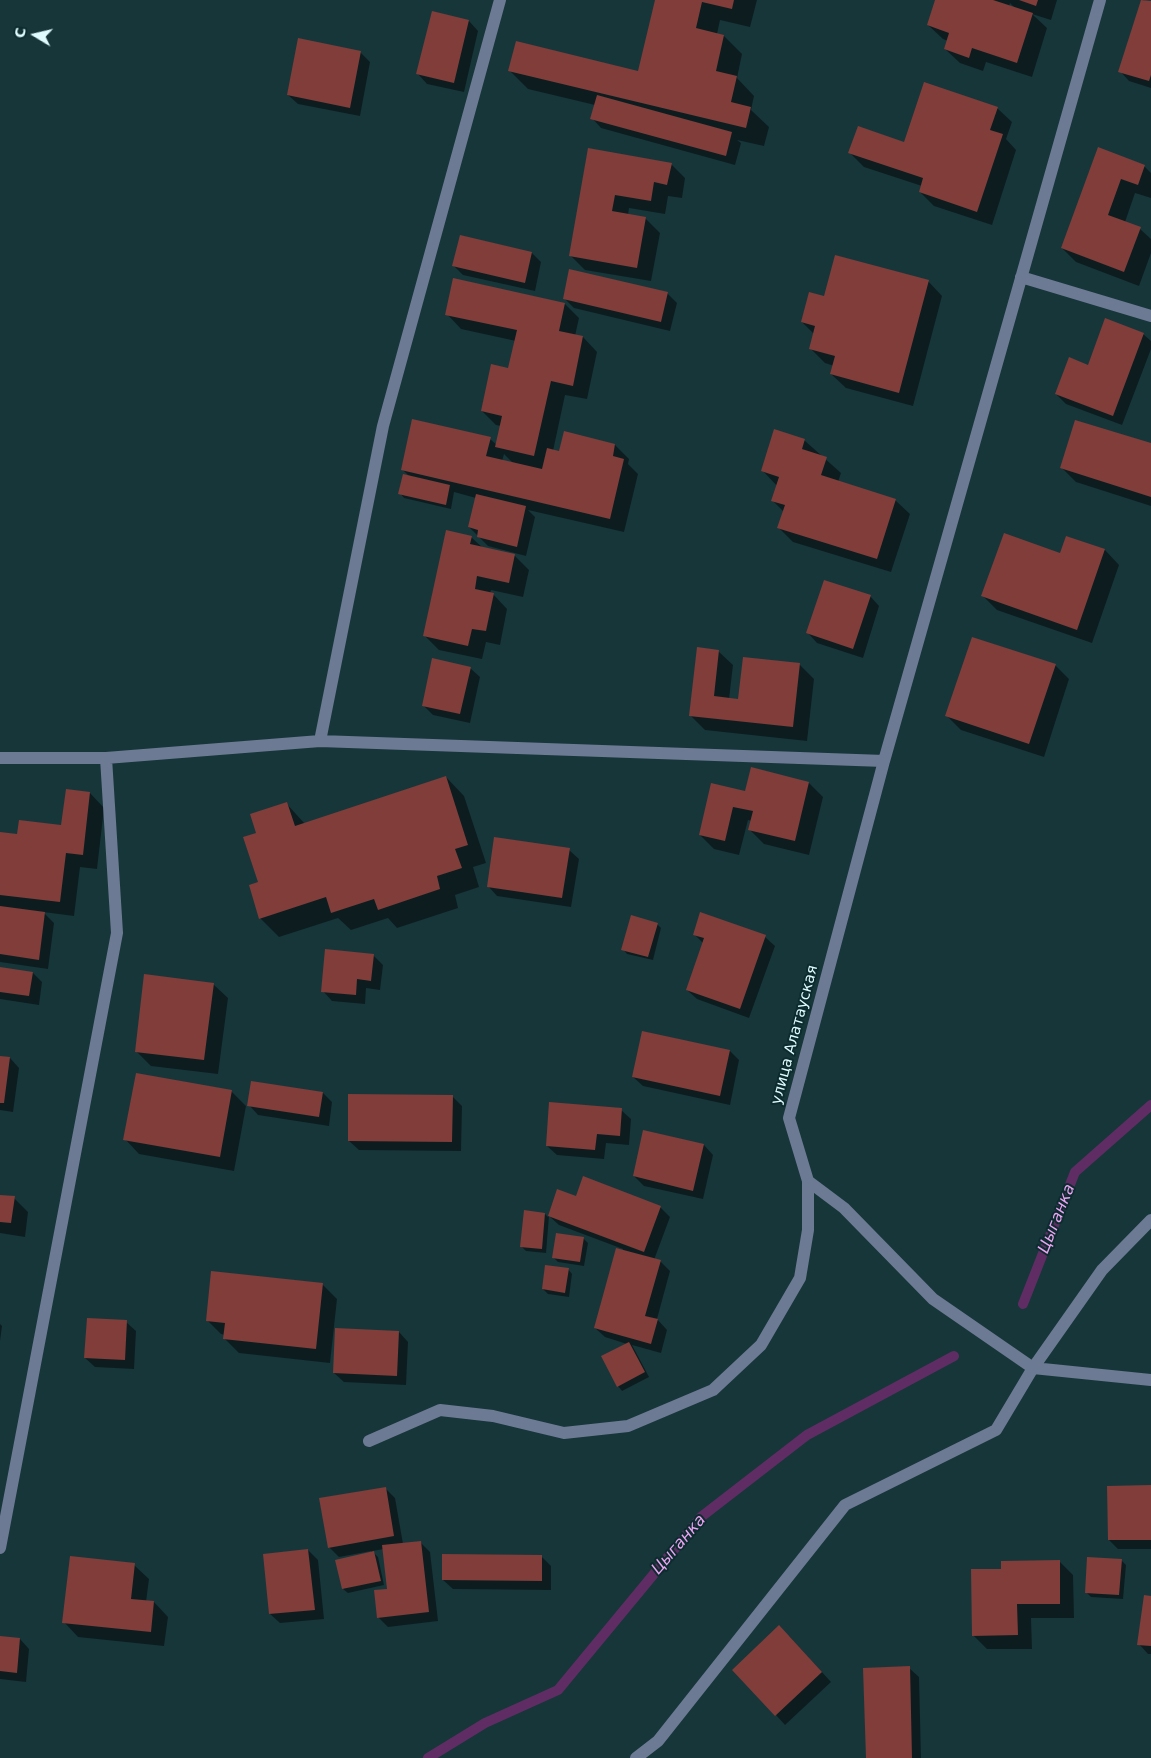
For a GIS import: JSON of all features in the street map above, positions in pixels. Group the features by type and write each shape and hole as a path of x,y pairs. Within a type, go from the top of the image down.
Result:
{"street":[{"path":"320,741 383,426 500,0"},
{"name":"улица Алатауская","path":"370,1441 440,1410 493,1416 564,1433 628,1426 713,1390 761,1345 800,1278 808,1230 808,1181 789,1118 884,761 1100,0"},
{"path":"1021,277 1151,316"},
{"path":"0,758 106,758 320,741 884,761"},
{"path":"0,1548 117,933 106,758"},
{"path":"808,1181 844,1208 933,1299 1033,1368 1151,1380"},
{"path":"636,1758 658,1741 845,1504 996,1430 1033,1368 1102,1270 1151,1220"}],"building":[{"path":"655,0 734,0 732,9 702,2 696,28 724,35 716,71 737,76 731,102 751,107 746,128 508,71 516,41 638,71"},
{"path":"935,0 993,0 1033,13 1017,63 972,48 969,58 944,49 949,33 927,25"},
{"path":"1019,0 1038,0 1036,6"},
{"path":"1141,0 1151,1 1151,75 1149,81 1118,72"},
{"path":"432,11 469,20 454,83 416,74"},
{"path":"298,38 361,51 350,108 287,95"},
{"path":"924,82 998,107 990,130 1003,134 977,212 919,192 923,178 848,153 858,126 904,142"},
{"path":"597,95 732,132 726,156 590,119"},
{"path":"1098,147 1145,165 1138,185 1121,179 1108,215 1141,227 1124,272 1061,248"},
{"path":"588,148 672,163 667,185 654,182 651,201 615,195 612,211 646,217 637,268 569,256"},
{"path":"460,235 532,252 525,283 452,266"},
{"path":"835,255 929,280 899,393 830,374 835,356 809,349 815,326 801,322 809,292 824,296"},
{"path":"569,269 668,292 661,322 563,299"},
{"path":"453,278 565,303 559,331 583,336 573,386 551,381 534,456 495,447 502,416 481,411 491,364 508,368 517,330 445,315"},
{"path":"1105,318 1144,333 1113,416 1055,394 1069,357 1088,365"},
{"path":"412,419 491,437 486,456 542,469 547,448 559,451 564,431 615,444 613,456 624,459 610,519 401,470"},
{"path":"1075,420 1151,443 1151,497 1060,468"},
{"path":"774,429 805,439 802,449 827,457 821,475 896,499 877,559 777,528 785,505 771,501 779,477 761,471"},
{"path":"403,474 450,485 446,505 398,494"},
{"path":"476,494 526,506 517,547 477,537 478,530 468,527"},
{"path":"446,530 472,536 470,544 515,554 509,583 477,576 475,589 494,593 486,631 472,629 468,646 423,636"},
{"path":"1004,533 1060,553 1066,536 1105,549 1077,630 981,596"},
{"path":"824,580 871,595 853,649 806,633"},
{"path":"972,637 1056,664 1029,744 945,716"},
{"path":"697,647 719,650 714,696 738,699 743,657 800,663 793,727 689,716"},
{"path":"432,658 471,667 460,714 422,706"},
{"path":"751,767 809,782 795,841 748,830 753,811 733,807 725,841 699,835 711,783 745,791"},
{"path":"446,776 468,845 455,849 462,868 437,876 440,889 378,910 374,899 331,913 326,897 259,919 249,885 258,882 243,837 256,833 250,814 287,802 295,826"},
{"path":"66,789 90,792 83,855 66,853 60,902 0,895 0,832 17,834 19,820 61,825"},
{"path":"494,837 570,848 562,898 487,887"},
{"path":"0,906 45,912 39,960 0,954"},
{"path":"700,912 766,935 740,1009 686,990 704,938 693,935"},
{"path":"631,915 658,923 648,957 621,950"},
{"path":"325,949 374,954 371,981 357,979 356,995 321,992"},
{"path":"0,967 33,972 29,996 0,992"},
{"path":"144,974 214,983 204,1060 135,1052"},
{"path":"642,1031 730,1050 720,1096 632,1077"},
{"path":"0,1056 10,1057 4,1103 0,1103"},
{"path":"136,1073 232,1090 220,1157 123,1140"},
{"path":"251,1081 323,1092 319,1117 247,1106"},
{"path":"348,1094 453,1095 452,1142 348,1141"},
{"path":"549,1102 622,1108 620,1136 597,1134 595,1150 546,1146"},
{"path":"643,1130 704,1144 693,1191 633,1176"},
{"path":"583,1176 661,1206 644,1252 548,1216 557,1189 576,1196"},
{"path":"0,1195 15,1196 11,1223 0,1222"},
{"path":"524,1210 545,1213 542,1249 520,1247"},
{"path":"556,1233 584,1237 580,1262 552,1258"},
{"path":"616,1248 661,1260 645,1316 658,1319 651,1344 594,1328"},
{"path":"545,1265 569,1268 565,1293 542,1289"},
{"path":"211,1271 323,1283 316,1349 223,1339 225,1323 206,1321"},
{"path":"87,1318 127,1320 125,1360 84,1358"},
{"path":"335,1328 399,1331 397,1376 333,1373"},
{"path":"629,1342 645,1372 617,1387 601,1356"},
{"path":"1151,1485 1151,1540 1108,1540 1107,1486"},
{"path":"386,1487 394,1536 328,1548 319,1498"},
{"path":"421,1541 429,1612 377,1618 374,1590 387,1589 382,1545"},
{"path":"308,1549 315,1610 269,1614 263,1554"},
{"path":"374,1551 381,1581 342,1589 335,1560"},
{"path":"442,1554 542,1555 542,1581 442,1580"},
{"path":"70,1556 135,1563 131,1599 154,1601 151,1632 62,1623"},
{"path":"1087,1557 1122,1559 1119,1595 1085,1593"},
{"path":"1060,1560 1060,1604 1017,1604 1018,1635 972,1636 971,1569 1001,1569 1001,1561"},
{"path":"1144,1595 1151,1596 1151,1646 1137,1645"},
{"path":"779,1625 822,1672 775,1716 732,1670"},
{"path":"0,1636 20,1638 17,1673 0,1671"},
{"path":"910,1666 912,1758 866,1758 863,1668"}],"waterway":[{"name":"Цыганка","path":"1023,1304 1075,1172 1151,1105"},
{"name":"Цыганка","path":"428,1758 485,1723 558,1690 701,1517 807,1435 954,1356"}]}
